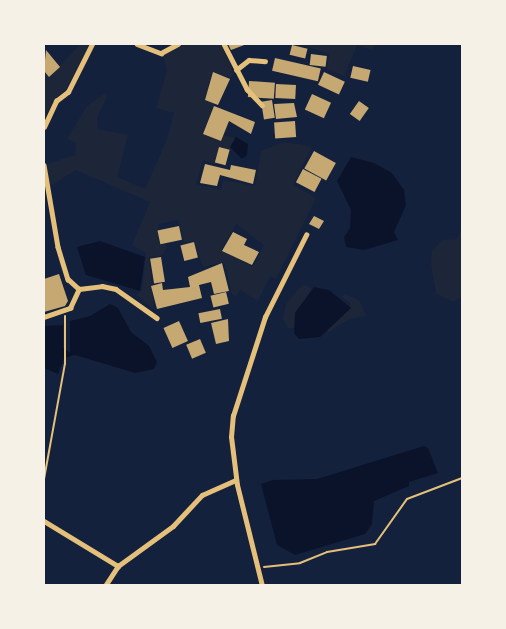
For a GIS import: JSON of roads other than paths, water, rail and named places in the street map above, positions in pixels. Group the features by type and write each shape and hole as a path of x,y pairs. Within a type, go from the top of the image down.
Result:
{"street":[{"path":"44,127 56,101 68,93 92,44"},
{"path":"137,44 161,53 178,44"},
{"path":"224,44 236,70 262,105"},
{"path":"236,70 249,60 265,61"},
{"path":"44,165 61,260 68,279 79,289 116,289 157,318"},
{"path":"262,585 236,480 231,437 242,384 266,317 306,235"},
{"path":"44,317 64,311 79,289"},
{"path":"105,585 118,566 173,526 202,495 236,480"},
{"path":"44,521 118,566"}]}
